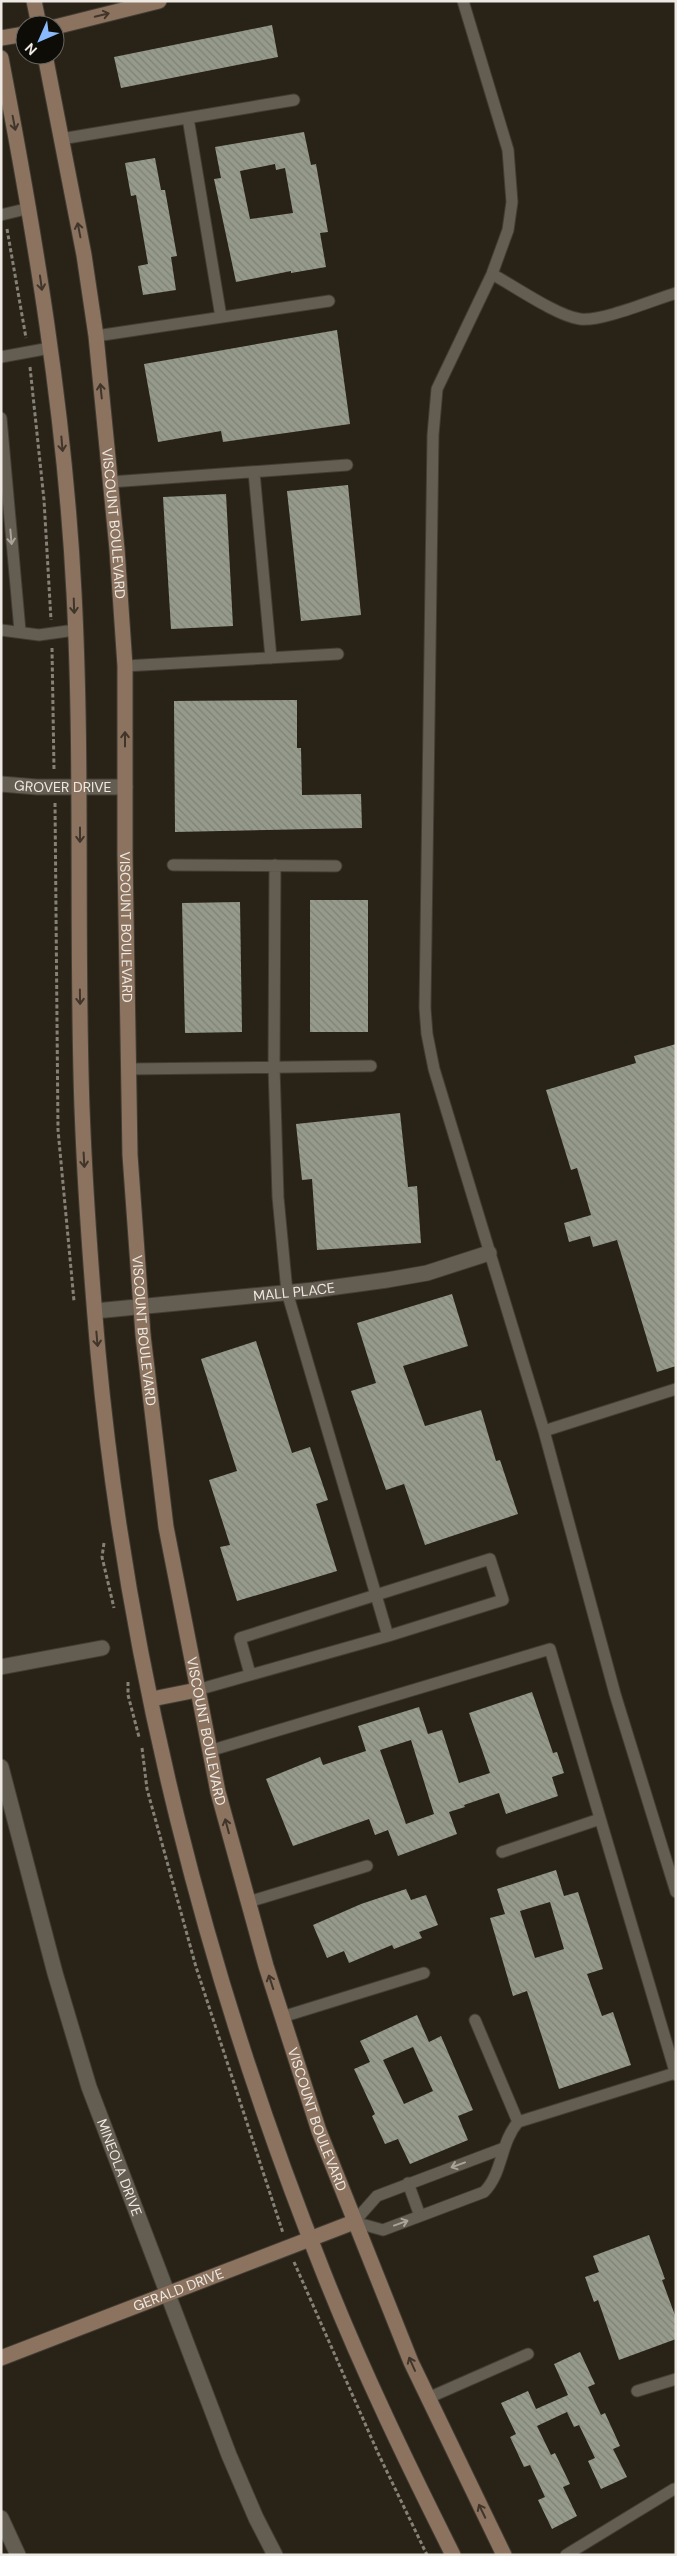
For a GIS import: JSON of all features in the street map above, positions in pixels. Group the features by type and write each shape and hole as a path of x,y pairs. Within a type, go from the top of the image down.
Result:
{"main road":[{"path":"34,1 37,15"},
{"path":"65,24 159,1"},
{"path":"1,38 15,36"},
{"path":"1,58 30,208 60,423 75,630 80,786 79,956 82,1105 95,1311 107,1432 121,1532 152,1699 185,1846 220,1971 284,2168 310,2238 374,2390 453,2555"},
{"name":"VISCOUNT BOULEVARD","path":"47,65 84,255 96,336 125,666 130,1155 148,1380 166,1527 209,1751 248,1902 318,2131 392,2317 428,2398 504,2555"},
{"path":"152,1699 197,1690"},
{"name":"GERALD DRIVE","path":"1,2358 354,2222"}],"street":[{"name":"GROVER DRIVE","path":"1,784 37,787 125,788"},
{"name":"MALL PLACE","path":"95,1311 287,1292 427,1273 489,1253"},
{"path":"1,1667 102,1648"},
{"name":"MINEOLA DRIVE","path":"1,1767 55,1973 89,2087 166,2294 229,2455 274,2555"},
{"path":"1,2518 18,2555"}],"lane":[{"path":"463,1 508,150 512,202 508,230 492,274 437,389 435,405 432,435 425,1008 427,1034 434,1069 544,1431 615,1694 676,1892"},
{"path":"61,139 294,100"},
{"path":"188,118 221,317"},
{"path":"1,215 30,208"},
{"path":"492,274 566,315 581,320 599,318 676,293"},
{"path":"96,336 329,302"},
{"path":"1,357 50,348"},
{"path":"2,425 20,631"},
{"path":"110,482 347,464"},
{"path":"254,472 271,658"},
{"path":"1,630 39,635 75,630"},
{"path":"125,666 338,654"},
{"path":"173,865 336,866"},
{"path":"275,866 274,1067 278,1197 287,1292 388,1636"},
{"path":"128,1069 371,1066"},
{"path":"544,1431 676,1388"},
{"path":"197,1690 388,1636 503,1600 490,1559 240,1638 250,1674"},
{"path":"209,1751 550,1649 676,2074 518,2122 511,2130 494,2182 484,2192 382,2230 354,2222 377,2196 504,2148"},
{"path":"502,1852 600,1819"},
{"path":"248,1902 367,1866"},
{"path":"282,2017 424,1973"},
{"path":"475,2020 518,2122"},
{"path":"408,2183 420,2216"},
{"path":"428,2398 528,2354"},
{"path":"637,2390 676,2379"},
{"path":"566,2555 674,2489"}],"building":[{"path":"272,25 278,57 121,88 114,57"},
{"path":"304,132 311,165 316,164 328,232 320,233 326,267 291,273 291,271 236,282 214,179 221,178 215,147","holes":["275,164 276,170 285,168 293,213 250,219 240,171"]},
{"path":"155,158 161,190 165,190 177,256 171,257 176,290 143,295 138,266 148,264 136,195 131,196 125,163"},
{"path":"337,330 350,424 223,442 221,431 158,442 144,364"},
{"path":"348,485 361,615 301,621 287,491"},
{"path":"226,494 233,626 171,629 163,497"},
{"path":"297,700 297,748 301,748 302,795 361,794 362,828 175,832 174,701"},
{"path":"310,900 368,900 368,1032 310,1032"},
{"path":"240,902 242,1032 185,1033 182,903"},
{"path":"676,1044 676,1366 657,1372 617,1240 593,1247 590,1236 569,1242 564,1223 591,1215 577,1168 571,1170 546,1090 636,1063 634,1056"},
{"path":"400,1113 408,1187 417,1186 421,1243 317,1250 312,1179 302,1180 296,1124"},
{"path":"452,1294 468,1346 403,1366 425,1426 481,1410 496,1461 500,1460 518,1514 425,1545 404,1484 386,1490 351,1391 376,1383 357,1323"},
{"path":"256,1341 292,1453 310,1447 328,1500 316,1504 337,1571 237,1601 220,1547 230,1545 209,1480 237,1471 201,1359"},
{"path":"532,1692 553,1753 557,1752 564,1773 552,1777 558,1796 506,1814 499,1793 464,1805 465,1807 449,1812 457,1834 398,1856 388,1830 375,1835 369,1819 293,1846 266,1779 320,1757 323,1765 366,1751 358,1726 419,1707 428,1734 442,1730 459,1783 490,1773 469,1713","holes":["411,1740 434,1814 406,1824 380,1750"]},
{"path":"556,1870 564,1896 578,1892 603,1969 587,1974 602,2016 613,2012 631,2065 559,2089 527,1991 513,1996 490,1918 505,1914 497,1889","holes":["550,1902 564,1949 535,1958 520,1911"]},
{"path":"406,1889 411,1900 426,1895 438,1925 419,1932 422,1938 394,1949 392,1945 349,1963 344,1951 327,1958 313,1925 361,1904"},
{"path":"417,2015 429,2042 441,2036 473,2110 458,2116 468,2140 410,2164 398,2139 385,2144 372,2116 375,2114 354,2069 370,2062 360,2041","holes":["413,2047 433,2091 404,2104 383,2060"]},
{"path":"649,2235 665,2279 662,2280 676,2318 676,2339 619,2360 598,2300 594,2302 585,2277 599,2272 593,2256"},
{"path":"580,2352 595,2384 588,2387 601,2415 605,2413 620,2446 613,2449 627,2477 601,2489 588,2461 595,2458 579,2425 574,2427 567,2412 537,2426 551,2455 555,2453 570,2484 563,2487 577,2516 552,2529 538,2500 545,2497 530,2465 524,2467 510,2437 516,2434 501,2403 528,2391 536,2409 568,2395 554,2364"}]}
